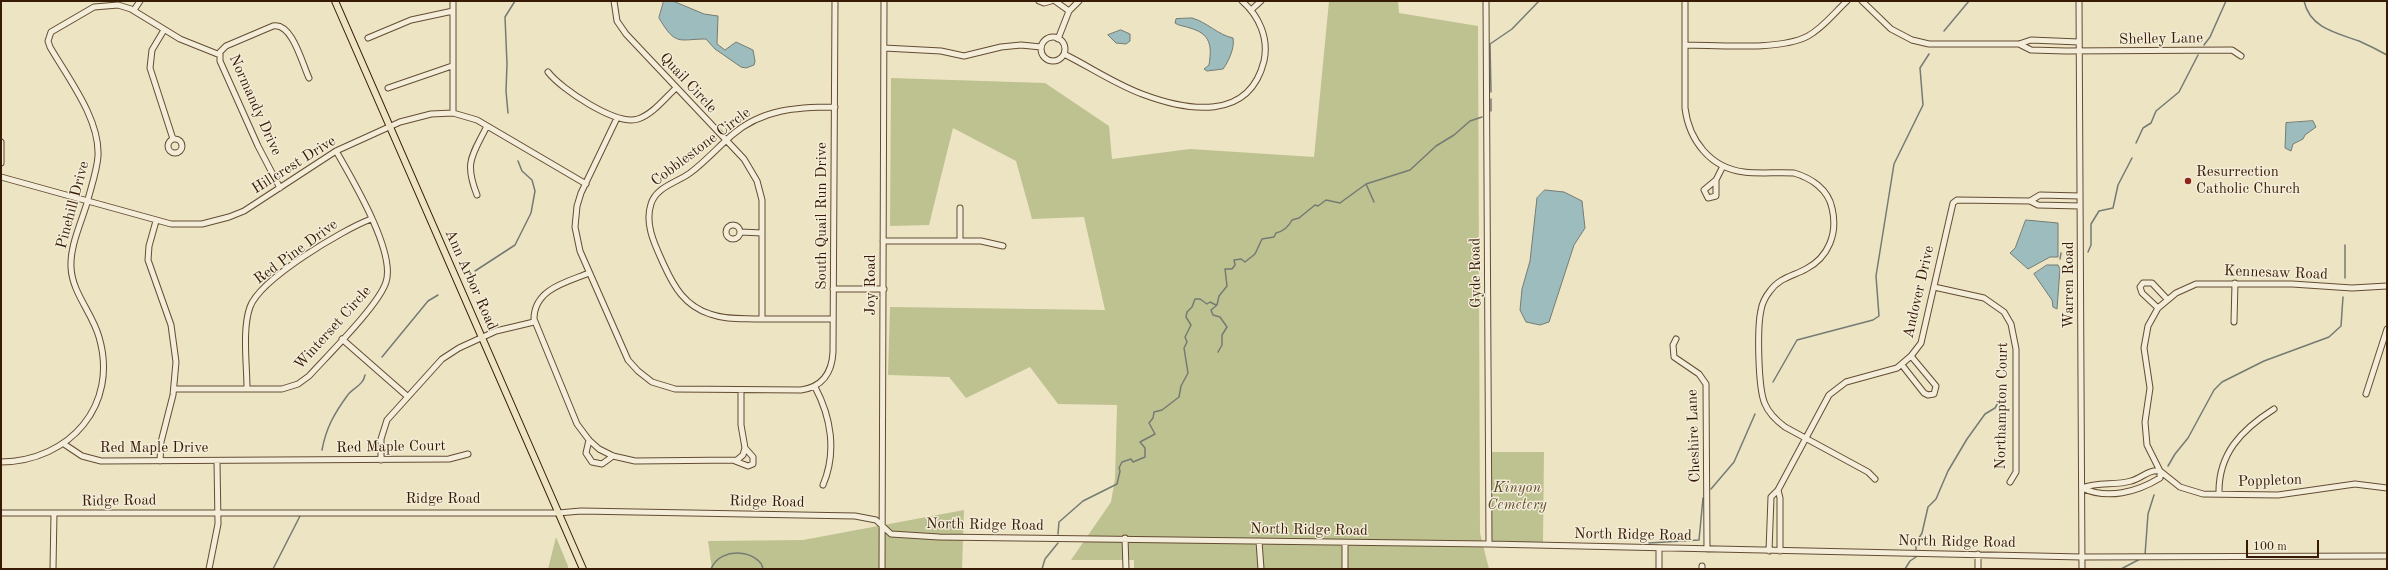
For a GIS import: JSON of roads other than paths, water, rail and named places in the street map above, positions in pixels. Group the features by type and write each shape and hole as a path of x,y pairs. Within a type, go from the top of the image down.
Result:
{"main road":[{"name":"Ann Arbor Road","path":"335,1 583,569"}],"street":[{"path":"134,10 140,1"},
{"path":"453,1 453,113"},
{"name":"Quail Circle","path":"614,1 615,15 621,28 747,163 757,181 762,200 762,318"},
{"name":"South Quail Run Drive","path":"815,387 825,378 831,366 833,319 835,1"},
{"name":"Joy Road","path":"882,569 884,1"},
{"path":"1039,1 1044,4 1051,1"},
{"path":"1055,1 1068,11"},
{"path":"1058,39 1068,11 1079,1"},
{"path":"1064,54 1142,94 1194,108 1218,107 1236,101 1248,92 1262,67 1265,54 1265,40 1261,27 1251,10 1242,1"},
{"path":"1251,10 1261,1"},
{"name":"Gyde Road","path":"1486,1 1489,544"},
{"path":"1685,1 1685,108 1688,126 1702,150 1722,166 1746,172 1794,173 1803,175 1820,186 1831,203 1835,226 1832,240 1826,252 1816,263 1778,283 1764,301 1760,314 1762,396 1768,411 1779,423 1868,472 1876,479"},
{"path":"1685,45 1778,44 1796,41 1819,29 1846,1"},
{"path":"1862,1 1891,29 1912,40 1929,44 2019,44 2031,40 2079,42"},
{"name":"Warren Road","path":"2079,1 2082,569"},
{"name":"Normandy Drive","path":"49,36 55,28 94,7 113,4 134,10 180,39 220,55 220,61 258,146 280,188"},
{"path":"368,38 410,20 453,11"},
{"path":"220,55 226,46 273,26 279,25 290,32 309,78"},
{"path":"164,30 152,50 150,68 173,139"},
{"name":"Pinehill Drive","path":"49,36 50,47 89,115 96,134 97,163 72,256 71,269 76,288 99,336 103,355 103,375 100,394 91,413 78,431 64,444"},
{"path":"1049,38 1058,39 1064,45 1064,54 1061,58 1052,61 1044,56 1041,47 1049,38"},
{"name":"Shelley Lane","path":"2019,44 2031,50 2232,50 2241,56"},
{"path":"884,48 940,51 964,56 1001,47 1021,45 1041,47"},
{"path":"388,88 452,66"},
{"path":"548,72 562,87 617,118 630,121 643,117 676,88"},
{"name":"Cobblestone Circle","path":"833,319 717,317 702,312 690,304 673,284 651,231 650,206 656,194 691,172 726,140 749,123 772,112 797,107 834,107"},
{"name":"Hillcrest Drive","path":"1,177 156,221 187,225 216,222 244,211 336,151 390,127 424,115 453,113 477,120 586,184"},
{"path":"617,118 577,206 574,227 578,245 589,273 624,353 632,365 644,376 660,385 675,389 801,390 815,387 825,406 829,421 830,469 823,485"},
{"path":"477,195 470,174 469,165 487,126"},
{"path":"1,142 1,163"},
{"name":"Winterset Circle","path":"174,389 282,389 298,384 309,376 379,296 388,279 387,256 371,219 336,151"},
{"path":"1716,180 1722,166"},
{"name":"Andover Drive","path":"2030,201 2040,195 2080,196"},
{"name":"Andover Drive","path":"1769,551 1771,497 1778,490 1804,438 1829,395 1846,382 1902,365 1912,356 1924,337 1953,203 1957,200 2030,201 2038,205 2080,206"},
{"path":"960,208 960,241"},
{"name":"Red Pine Drive","path":"248,389 247,320 257,294 270,282 347,229 371,219"},
{"path":"156,221 149,246 148,260 167,312 173,335 176,362 174,389 161,442 160,461"},
{"path":"741,232 762,232"},
{"path":"883,241 993,242 1003,246"},
{"path":"589,273 544,294 535,306 534,322 577,424 589,440 613,456 635,461 735,461 748,466 753,464 753,457 745,448"},
{"path":"2158,308 2142,293 2140,287 2143,283 2152,283 2167,298"},
{"path":"2234,322 2235,283"},
{"name":"Kennesaw Road","path":"2160,471 2149,452 2145,430 2150,388 2144,348 2148,326 2158,308 2167,298 2196,284 2235,283 2352,288 2387,286"},
{"name":"Northampton Court","path":"1934,288 1984,298 2004,312 2011,324 2016,349 2016,472 2010,482"},
{"path":"833,289 884,289"},
{"path":"381,460 381,439 384,426 407,396 442,359 459,348 504,328 534,322"},
{"path":"2366,394 2387,329"},
{"path":"342,338 407,396"},
{"name":"Cheshire Lane","path":"1676,339 1673,345 1674,357 1699,374 1706,384 1706,549"},
{"path":"1902,365 1924,393 1934,394 1936,386 1912,356"},
{"path":"735,461 743,455 745,448 741,425 741,390"},
{"path":"2219,494 2221,468 2232,446 2261,417 2274,410"},
{"path":"589,440 586,453 592,462 602,464 613,456"},
{"path":"1,462 30,459 64,444"},
{"name":"Red Maple Drive","path":"64,444 82,456 94,460 314,460"},
{"name":"Red Maple Court","path":"314,460 449,460 468,454"},
{"path":"209,569 217,536 217,461"},
{"path":"2153,470 2160,471 2160,478 2131,491 2093,493 2082,488 2092,484 2123,483 2133,480 2153,470"},
{"name":"Poppleton","path":"2160,471 2176,485 2190,491 2203,494 2291,494 2355,484 2387,488"},
{"path":"1778,490 1780,498 1780,551"},
{"name":"Ridge Road","path":"1,513 54,514 217,511 558,513 582,511 855,516 876,520 882,525"},
{"path":"53,569 54,514"},
{"name":"North Ridge Road","path":"882,525 891,534 938,537 1125,538 1345,544 1489,544 2082,557 2387,556"},
{"path":"1125,538 1126,569"},
{"path":"1259,541 1261,569"},
{"path":"1345,544 1345,569"},
{"path":"1659,548 1659,569"},
{"path":"1978,554 1978,569"}],"water":[{"path":"664,1 673,1 704,14 718,16 717,44 725,50 736,42 753,50 755,61 754,65 746,68 741,67 715,49 706,39 684,40 674,37 670,34 659,18"},
{"path":"1192,18 1203,22 1222,34 1233,38 1231,54 1223,69 1207,71 1204,69 1209,65 1210,58 1210,47 1206,37 1197,31 1175,23 1176,19"},
{"path":"1121,30 1130,34 1130,41 1126,44 1116,43 1108,35"},
{"path":"2313,121 2316,127 2305,135 2303,139 2293,144 2291,151 2285,148 2286,123"},
{"path":"1545,190 1564,192 1582,201 1585,228 1574,245 1549,322 1540,325 1526,322 1520,310 1522,289 1530,261 1537,198"},
{"path":"2026,220 2058,223 2058,257 2050,257 2028,269 2010,253 2015,248"},
{"path":"2047,265 2058,265 2060,269 2057,309 2053,307 2052,300 2034,274"}],"waterway":[{"path":"508,113 506,91 507,64 505,17 515,1"},
{"path":"1491,92 1490,44 1512,29 1539,1"},
{"path":"1944,31 1969,1"},
{"path":"2204,45 2210,37 2226,1"},
{"path":"2304,1 2312,18 2325,28 2359,41 2387,55"},
{"path":"1773,382 1797,340 1873,320 1879,316 1876,276 1894,164 1923,105 1920,68 1929,54"},
{"path":"2136,143 2143,128 2151,123 2156,111 2179,92 2198,55"},
{"path":"1491,99 1491,111"},
{"path":"1217,305 1219,296 1227,286 1225,269 1232,269 1235,265 1234,260 1241,259 1245,262 1255,254 1262,239 1274,237 1276,233 1286,228 1292,220 1299,218 1315,205 1318,206 1326,200 1340,203 1366,184 1410,170 1436,146 1454,135 1470,121 1482,117"},
{"path":"2088,252 2091,245 2091,224 2099,211 2113,208 2118,185 2132,158"},
{"path":"475,271 515,245 531,213 535,191 532,180 522,171 518,161"},
{"path":"1366,184 1374,202"},
{"path":"2345,245 2345,278"},
{"path":"2060,259 2061,253"},
{"path":"382,357 428,301 438,295"},
{"path":"2168,466 2175,454 2188,438 2214,390 2222,382 2264,361 2329,337 2341,326 2343,297"},
{"path":"1058,534 1059,522 1083,501 1117,484 1120,471 1119,468 1122,462 1131,459 1133,462 1145,457 1145,448 1140,442 1155,434 1149,423 1153,418 1154,412 1162,410 1179,397 1181,386 1188,373 1184,348 1187,342 1185,337 1191,325 1186,317 1187,312 1192,307 1195,299 1200,299 1207,304 1210,302 1216,305"},
{"path":"1217,305 1211,310 1213,315 1220,317 1227,327 1222,335 1222,345 1218,352"},
{"path":"322,450 328,428 334,415 349,393 362,382 365,375"},
{"path":"1905,569 1910,561 1916,557 1916,543 1922,533 1928,507 1936,499 1948,471 1967,439 1985,414 1995,408 2002,396"},
{"path":"1711,489 1734,462 1755,414"},
{"path":"2145,555 2148,514 2154,495"},
{"path":"1649,543 1699,540 1703,498"},
{"path":"273,569 300,516"},
{"path":"1042,569 1045,559 1058,543"},
{"path":"711,569 716,561 723,556 740,553 755,558 761,563 763,569"},
{"path":"2121,569 2140,559"}],"place":[{"name":"Resurrection Catholic Church","path":"2188,181"}],"park label":[{"name":"Kinyon Cemetery","path":"1517,496"}]}
